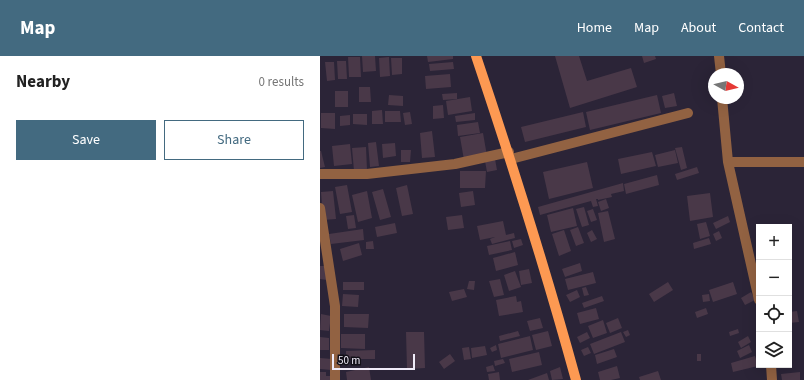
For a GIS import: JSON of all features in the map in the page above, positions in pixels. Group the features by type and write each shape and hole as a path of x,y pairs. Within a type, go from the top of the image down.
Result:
{"main road":[{"path":"476,56 510,155 555,304 576,380"}],"street":[{"path":"719,56 720,68"},
{"path":"723,104 728,162 758,296"},
{"path":"320,174 367,174 448,165 510,155 688,113"},
{"path":"728,162 804,162"},
{"path":"320,208 335,306 335,380"},
{"path":"771,368 772,380"}],"building":[{"path":"362,56 375,56 376,71 363,72"},
{"path":"427,56 453,56 453,59 428,62"},
{"path":"555,56 579,56 587,81 631,68 637,87 570,108"},
{"path":"642,56 655,56 656,59 644,63"},
{"path":"348,57 360,57 361,77 349,77"},
{"path":"389,57 390,76 380,77 379,58"},
{"path":"391,58 402,58 402,74 392,75"},
{"path":"337,61 346,61 347,79 338,79"},
{"path":"325,62 334,62 335,80 327,81"},
{"path":"453,62 454,69 430,71 429,64"},
{"path":"450,74 451,87 426,89 425,76"},
{"path":"359,87 370,87 371,102 359,102"},
{"path":"335,91 348,91 348,107 335,107"},
{"path":"457,93 457,99 443,100 442,94"},
{"path":"674,93 677,106 665,108 662,96"},
{"path":"389,95 403,96 403,106 388,105"},
{"path":"657,95 661,113 590,130 586,112"},
{"path":"470,97 472,111 448,115 446,101"},
{"path":"443,105 444,118 433,119 433,106"},
{"path":"382,110 383,124 372,124 372,111"},
{"path":"385,111 400,111 401,122 385,122"},
{"path":"410,112 412,124 405,125 403,113"},
{"path":"583,112 586,127 525,142 521,127"},
{"path":"321,113 335,113 335,129 321,128"},
{"path":"475,113 475,120 456,122 455,116"},
{"path":"353,114 367,114 367,125 353,124"},
{"path":"350,115 350,125 340,126 340,116"},
{"path":"478,122 480,133 458,136 457,125"},
{"path":"432,131 435,157 422,158 420,133"},
{"path":"483,133 487,156 464,160 460,137"},
{"path":"376,142 379,166 370,167 368,143"},
{"path":"395,143 396,156 383,158 382,144"},
{"path":"350,144 352,164 334,166 332,146"},
{"path":"366,147 367,170 354,171 352,148"},
{"path":"682,147 687,168 681,170 675,148"},
{"path":"401,150 411,150 410,162 401,162"},
{"path":"675,150 678,163 658,167 655,155"},
{"path":"320,151 325,167 320,168"},
{"path":"652,152 656,166 621,174 618,159"},
{"path":"495,159 497,170 487,172 485,161"},
{"path":"587,162 593,188 549,199 543,172"},
{"path":"697,167 699,173 677,180 675,174"},
{"path":"460,171 486,171 485,188 460,188"},
{"path":"657,175 659,185 626,194 624,184"},
{"path":"623,183 624,191 611,194 612,197 598,200 596,199 598,206 593,207 591,201 540,215 538,207"},
{"path":"347,185 352,212 340,214 335,187"},
{"path":"407,185 413,214 402,216 396,188"},
{"path":"383,189 391,217 380,220 372,192"},
{"path":"333,191 336,219 323,220 321,192"},
{"path":"367,191 372,218 358,222 352,195"},
{"path":"473,191 475,205 461,207 459,193"},
{"path":"710,193 713,217 690,221 687,196"},
{"path":"606,199 609,208 601,211 598,202"},
{"path":"584,207 589,225 582,227 576,209"},
{"path":"573,208 577,226 551,232 547,215"},
{"path":"593,209 597,220 591,222 587,211"},
{"path":"608,211 615,239 604,242 598,213"},
{"path":"354,215 356,228 348,229 346,216"},
{"path":"462,215 464,228 448,230 446,217"},
{"path":"728,216 730,222 716,229 713,223"},
{"path":"503,221 506,235 514,233 515,238 492,244 490,239 495,237 480,240 477,226"},
{"path":"706,222 710,236 700,239 697,224"},
{"path":"395,223 397,233 377,237 375,227"},
{"path":"578,227 584,243 576,246 570,230"},
{"path":"363,229 364,240 331,244 329,234"},
{"path":"564,230 571,251 559,256 552,234"},
{"path":"592,230 597,239 591,242 587,233"},
{"path":"719,231 722,238 716,241 713,234"},
{"path":"709,238 711,244 694,249 693,243"},
{"path":"521,239 523,245 514,248 512,241"},
{"path":"373,241 374,249 366,249 366,242"},
{"path":"510,241 512,250 489,255 487,246"},
{"path":"359,243 362,255 343,261 340,249"},
{"path":"515,252 518,265 496,271 493,258"},
{"path":"580,263 582,271 565,277 562,269"},
{"path":"320,266 328,266 327,280 320,279"},
{"path":"529,269 532,283 521,285 519,271"},
{"path":"515,271 521,287 509,291 504,275"},
{"path":"593,272 596,283 568,290 565,279"},
{"path":"500,279 504,295 494,297 489,281"},
{"path":"469,281 475,281 474,290 467,289"},
{"path":"343,282 364,282 364,290 343,290"},
{"path":"668,282 673,290 654,302 649,294"},
{"path":"733,282 737,294 713,302 709,290"},
{"path":"586,287 589,295 584,296 582,288"},
{"path":"464,289 467,297 452,301 449,292"},
{"path":"577,290 580,297 570,302 566,295"},
{"path":"751,292 755,300 745,305 741,298"},
{"path":"343,294 359,295 358,307 342,306"},
{"path":"709,294 710,301 703,302 702,295"},
{"path":"516,296 517,302 521,301 523,312 499,316 496,300"},
{"path":"602,296 604,301 584,308 582,303"},
{"path":"596,308 599,319 580,324 577,313"},
{"path":"706,308 708,314 697,318 695,312"},
{"path":"797,311 799,322 792,323 792,312"},
{"path":"321,314 331,316 329,331 320,330"},
{"path":"344,314 369,314 368,328 344,327"},
{"path":"540,318 543,328 530,331 527,321"},
{"path":"618,318 622,328 610,333 606,323"},
{"path":"603,320 607,333 593,338 588,326"},
{"path":"738,329 739,333 730,336 729,332"},
{"path":"628,330 630,335 626,337 623,332"},
{"path":"518,331 520,336 500,341 499,336"},
{"path":"548,331 552,346 536,350 532,335"},
{"path":"406,332 424,332 425,368 407,369"},
{"path":"587,332 590,338 580,343 577,337"},
{"path":"621,332 625,342 594,354 590,344"},
{"path":"341,334 365,334 365,349 341,348"},
{"path":"530,336 533,350 501,358 498,344"},
{"path":"748,336 751,342 741,348 738,342"},
{"path":"320,337 329,338 329,350 320,350"},
{"path":"496,345 497,350 492,352 490,348"},
{"path":"749,345 752,352 740,358 737,351"},
{"path":"485,346 487,355 472,358 471,348"},
{"path":"469,347 471,359 464,360 462,348"},
{"path":"588,347 591,353 584,356 581,350"},
{"path":"614,349 617,357 597,364 595,355"},
{"path":"375,350 375,359 346,359 346,351"},
{"path":"539,352 542,365 512,372 509,359"},
{"path":"450,354 455,361 444,369 439,362"},
{"path":"697,354 701,354 701,361 697,361"},
{"path":"755,356 756,359 756,366 733,372 731,363"},
{"path":"320,358 332,359 331,370 320,369"},
{"path":"503,359 505,363 495,366 494,361"},
{"path":"493,365 495,371 487,372 486,367"},
{"path":"617,366 620,378 600,380 598,372"},
{"path":"369,367 371,380 347,380 346,372"},
{"path":"560,367 563,379 552,380 550,371"},
{"path":"658,371 661,380 640,380 639,377"},
{"path":"320,372 326,372 326,376 331,376 331,380 320,380"},
{"path":"499,372 500,380 489,380 488,374"},
{"path":"800,372 800,380 782,380 781,374"},
{"path":"547,373 549,380 528,380"}]}
